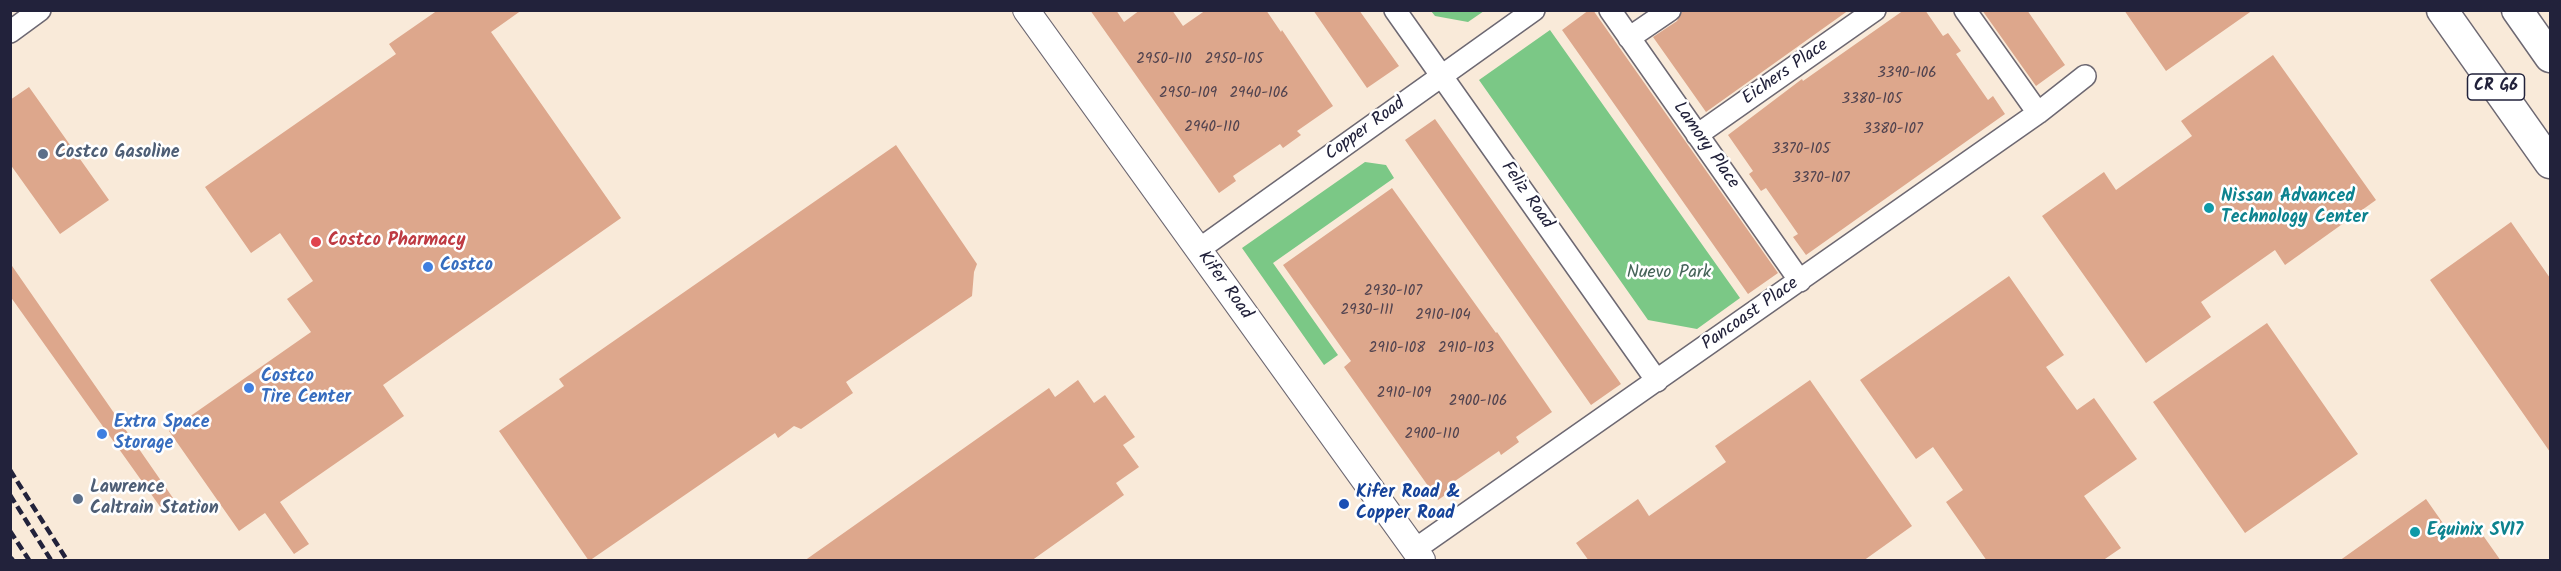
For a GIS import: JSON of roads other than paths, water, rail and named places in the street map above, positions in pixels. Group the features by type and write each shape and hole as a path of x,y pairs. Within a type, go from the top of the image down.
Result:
{"highway":[{"name":"CR G6","path":"2442,10 2550,163"},
{"path":"2517,10 2550,57"}],"main road":[{"name":"Kifer Road","path":"1026,10 1418,555"}],"street":[{"path":"10,32 40,10"},
{"name":"Feliz Road","path":"1395,10 1657,381"},
{"name":"Copper Road","path":"1198,250 1534,10"},
{"name":"Lamory Place","path":"1610,10 1800,281"},
{"path":"1629,38 1670,10"},
{"name":"Eichers Place","path":"1697,135 1875,10"},
{"path":"1965,10 2038,113"},
{"name":"Pancoast Place","path":"1418,555 1657,381 2038,113 2085,76"}],"railway":[{"path":"10,470 67,560"},
{"path":"10,495 51,560"},
{"path":"10,531 29,560"},
{"path":"10,557 13,560"}],"place":[{"name":"Costco Gasoline","path":"43,154"},
{"name":"Nissan Advanced Technology Center","path":"2209,208"},
{"name":"Costco Pharmacy","path":"316,242"},
{"name":"Costco","path":"428,267"},
{"name":"Costco Tire Center","path":"249,388"},
{"name":"Extra Space Storage","path":"102,434"},
{"name":"Lawrence Caltrain Station","path":"78,499"},
{"name":"Kifer Road & Copper Road","path":"1344,504"},
{"name":"Equinix SV17","path":"2415,532"}],"park label":[{"name":"Nuevo Park","path":"1669,274"}]}
